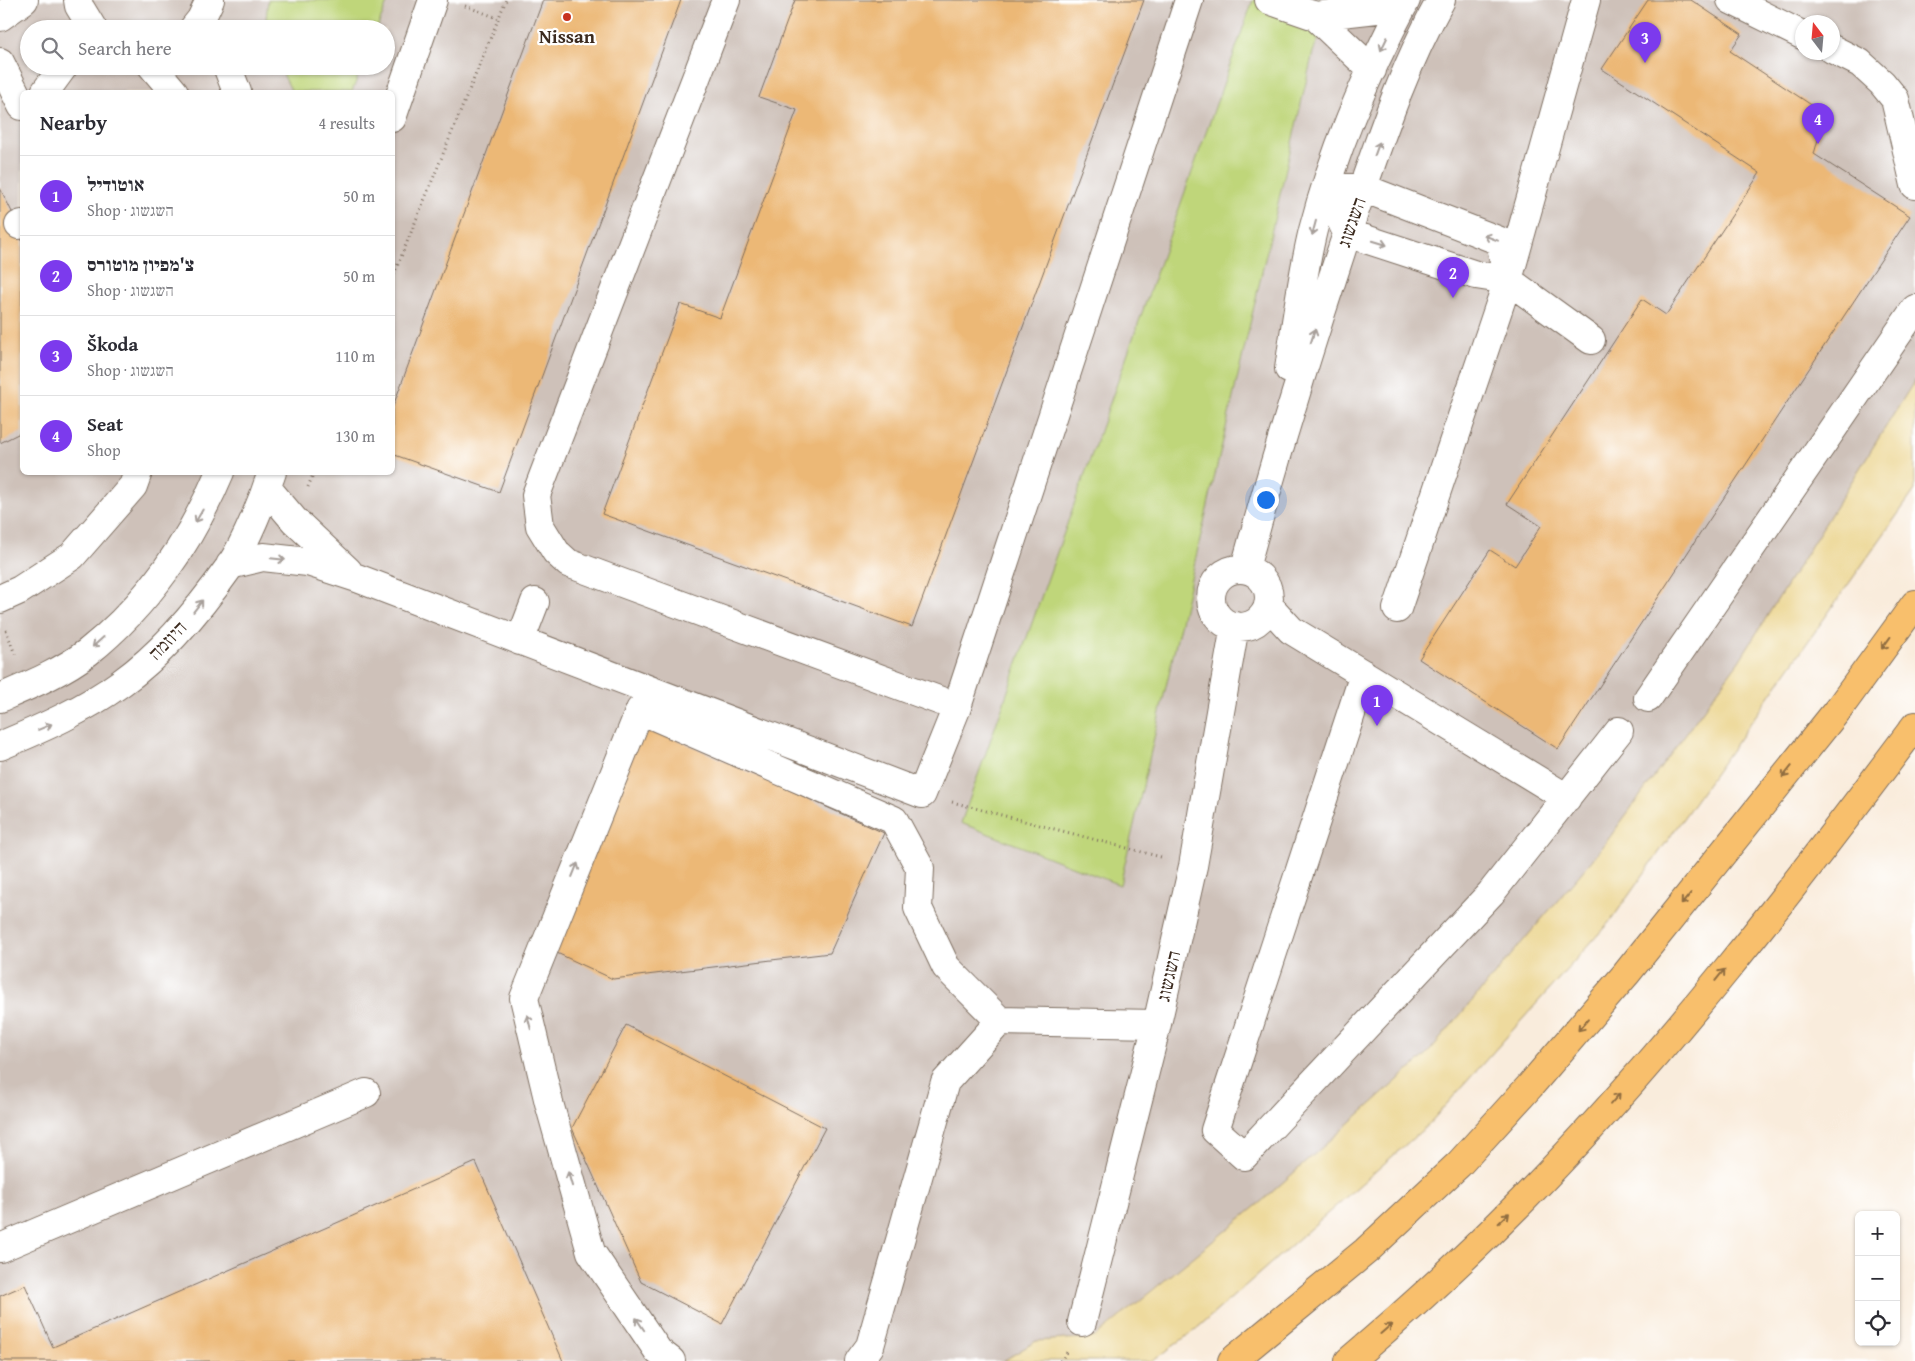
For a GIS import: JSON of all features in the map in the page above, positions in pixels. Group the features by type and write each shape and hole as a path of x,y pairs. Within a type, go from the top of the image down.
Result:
{"main road":[{"path":"1232,1361 1366,1251 1459,1164 1530,1086 1626,974 1840,707 1915,604"},
{"path":"1349,1361 1391,1325 1501,1220 1598,1120 1748,942 1850,813 1915,726"}],"street":[{"path":"0,17 24,0"},
{"path":"78,0 79,6 88,20"},
{"path":"726,0 536,495 540,526 556,552 568,563 957,707"},
{"path":"230,565 263,557 308,562 357,578 922,794 957,707 1189,0"},
{"path":"1269,0 1315,16 1372,70"},
{"name":"השגשוג","path":"1245,568 1278,450 1363,188 1395,100 1441,0"},
{"path":"1397,609 1508,280 1586,0"},
{"path":"1731,0 1795,32"},
{"path":"395,112 446,2"},
{"path":"1315,16 1404,3"},
{"name":"השגשוג","path":"1278,450 1300,292 1314,230 1339,147 1372,70 1404,3"},
{"path":"1840,53 1860,63 1882,83 1895,99 1915,185"},
{"path":"0,62 20,102"},
{"path":"46,90 57,75"},
{"path":"160,75 172,90"},
{"path":"230,75 236,90"},
{"path":"1508,280 1500,242 1363,188 1326,188 1348,233 1476,276 1508,280 1591,340"},
{"path":"1648,698 1915,309"},
{"path":"0,600 20,590 72,556 132,486 137,475"},
{"path":"0,698 43,680 80,657 144,598 168,568 208,501 219,475"},
{"path":"270,480 294,520 357,578"},
{"name":"היוזמה","path":"0,746 57,722 94,701 123,682 158,652 190,617 230,565 252,522 270,480"},
{"path":"1245,568 1262,578 1267,586 1268,605 1264,614 1257,621 1249,625 1235,626 1221,621 1214,614 1210,595 1218,577 1226,572 1245,568"},
{"path":"520,641 535,602"},
{"path":"1268,605 1291,630 1566,798"},
{"name":"השגשוג","path":"1082,1322 1157,1024 1193,866 1235,626"},
{"path":"1364,674 1214,1130 1244,1156 1491,893 1620,731"},
{"path":"671,1361 658,1352 591,1252 549,1103 524,998 640,710 894,820 920,868 918,908 946,967 1000,1021 1157,1024"},
{"path":"859,1361 870,1346 945,1082 1000,1021"},
{"path":"0,1248 366,1093"}],"path":[{"path":"395,272 506,0"},
{"path":"446,2 498,18"},
{"path":"922,794 1193,866"}],"shaded area":[{"path":"0,0 1915,0 1915,380 1739,661 1598,853 1426,1055 1262,1201 1094,1337 1054,1361 0,1361"}],"green space":[{"path":"268,0 388,0 380,20 266,20"},
{"path":"1253,0 1335,0 1313,52 1120,885 961,823"},
{"path":"284,75 359,75 353,90 291,90"}],"sand":[{"path":"1915,380 1915,490 1612,919 1428,1125 1195,1330 1153,1361 1003,1361 1036,1341 1095,1337 1262,1201 1426,1055 1598,853 1739,661"}],"building":[{"path":"543,0 681,0 499,492 395,455 395,401"},
{"path":"795,0 1144,0 912,627 602,514 680,304 720,318 797,110 759,97"},
{"path":"1648,0 1691,0 1742,34 1730,51 1825,114 1814,154 1910,216 1558,749 1419,659 1490,550 1515,566 1541,526 1507,504 1642,299 1666,315 1760,173 1602,69"},
{"path":"0,188 20,228 20,433 0,443"},
{"path":"645,725 884,833 830,953 613,979 544,947"},
{"path":"626,1025 825,1128 722,1324 641,1282 572,1128"},
{"path":"476,1162 563,1361 0,1361 0,1296 25,1285 53,1347"}],"place":[{"name":"Nissan","path":"567,17"},
{"name":"Škoda","path":"1645,63"},
{"name":"Seat","path":"1818,144"},
{"name":"צ'מפיון מוטורס","path":"1453,298"},
{"name":"אוטודיל","path":"1377,726"}]}
